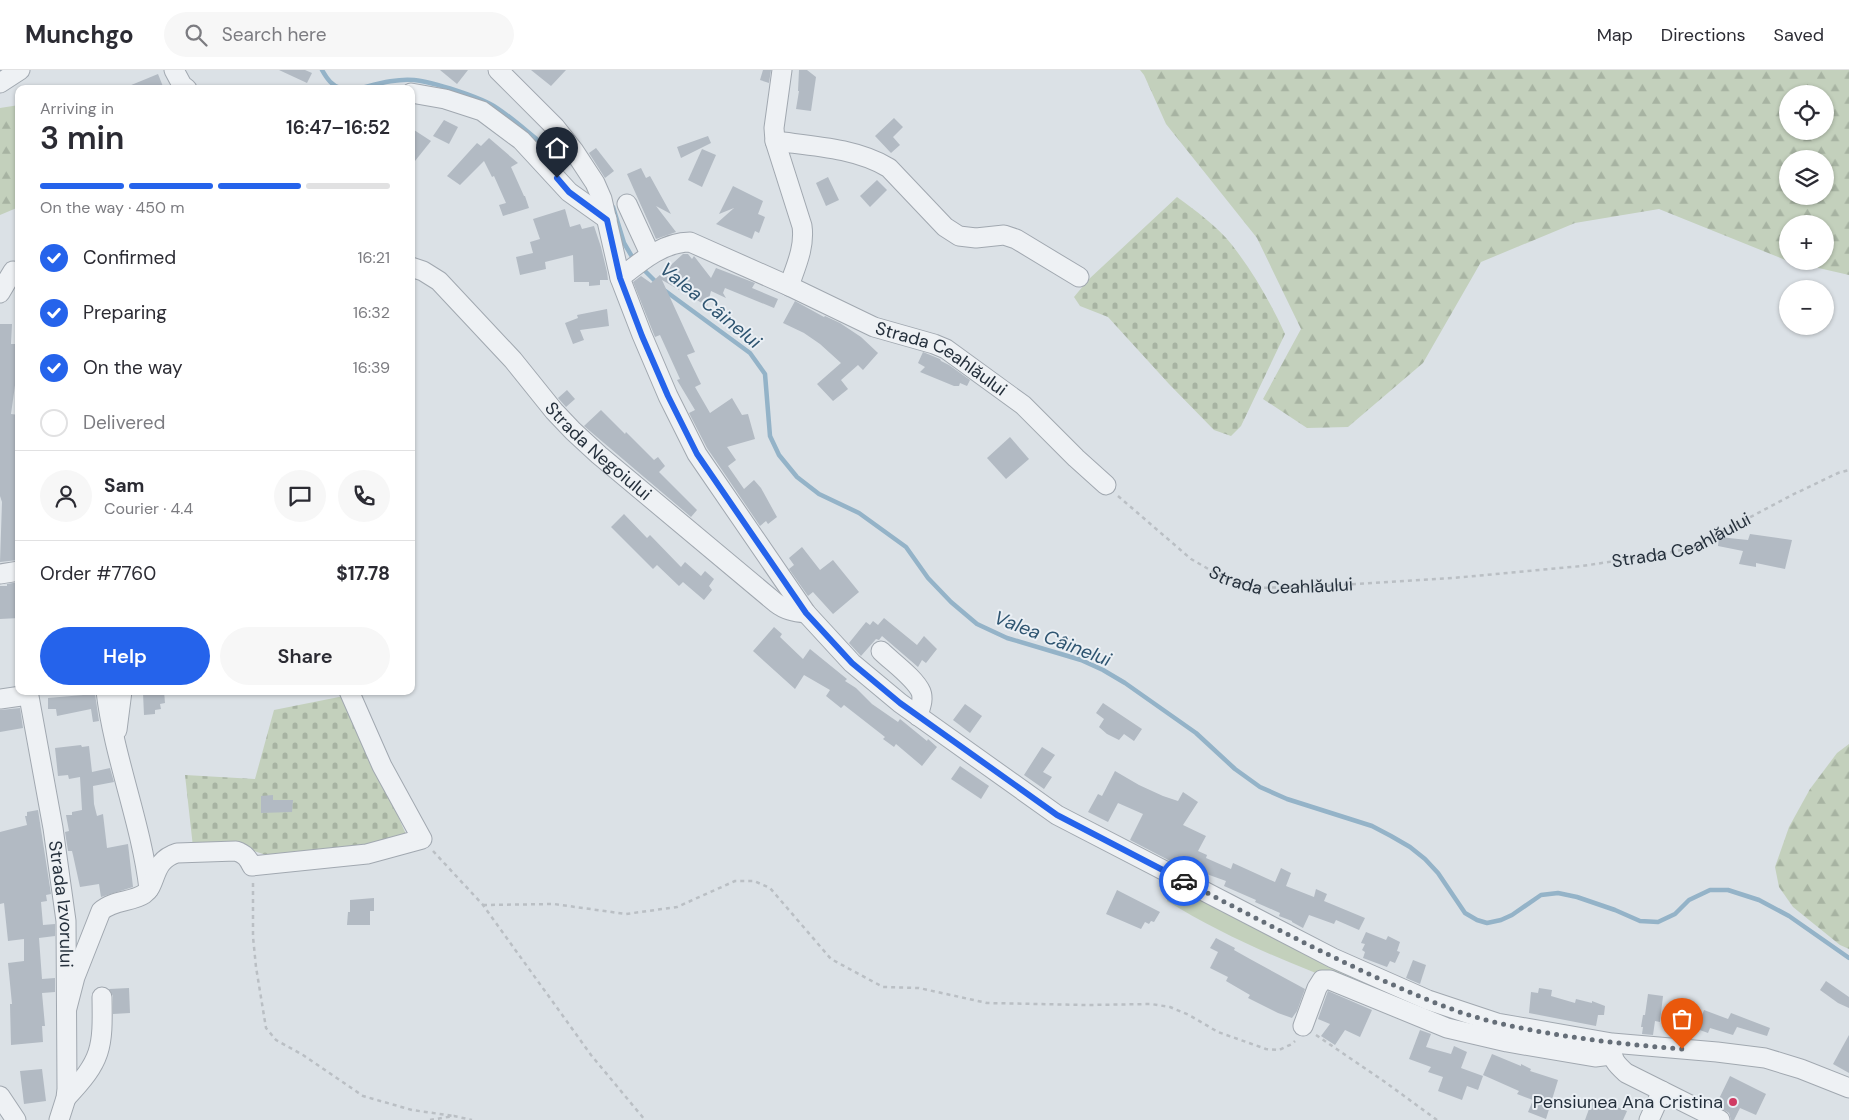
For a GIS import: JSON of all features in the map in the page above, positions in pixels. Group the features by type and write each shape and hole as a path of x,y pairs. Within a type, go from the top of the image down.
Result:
{"street":[{"path":"2,83 20,70"},
{"path":"174,70 183,85"},
{"path":"498,70 555,127 574,151 595,183 602,199 620,278 668,396 697,454 806,613 852,663 900,703 1057,815 1333,958 1428,1000 1498,1023 1612,1049 1716,1052 1765,1058 1801,1069 1849,1088"},
{"path":"782,70 774,128 775,141 802,226 803,237 801,252 788,286"},
{"path":"415,94 445,99 482,111 522,140 569,192 607,220"},
{"path":"775,141 843,151 879,161 889,168 945,227 960,236 976,238 1004,235 1016,239 1080,277"},
{"path":"627,204 650,254"},
{"name":"Strada Ceahlăului","path":"620,278 650,254 682,242 690,242 874,327 946,349 1023,405 1106,485"},
{"name":"Strada Negoiului","path":"415,268 439,281 513,360 554,411 599,455 776,603 795,612 806,613"},
{"path":"0,293 11,272"},
{"path":"0,574 15,572"},
{"path":"881,651 911,679 921,693 922,703 918,716"},
{"path":"0,699 19,695"},
{"name":"Strada Izvorului","path":"28,695 53,828 66,921 66,1098 59,1120"},
{"path":"106,695 109,722 143,855 148,889"},
{"path":"115,744 121,695"},
{"path":"67,1008 75,977 101,911 106,906 144,894 161,863 168,856 177,853 236,851 248,858 252,866 367,854 422,839 382,766 351,695"},
{"path":"1303,1026 1317,988 1322,980 1330,980 1447,1028 1507,1042 1596,1057 1612,1049"},
{"path":"66,1098 95,1062 100,1048 103,1032 102,997"},
{"path":"1612,1049 1617,1065 1626,1073 1720,1120"},
{"path":"1649,1120 1662,1092"},
{"path":"0,1096 16,1120"}],"path":[{"name":"Strada Ceahlăului","path":"1106,485 1192,558 1224,578 1259,588 1453,578 1582,566 1668,554 1694,547 1792,495 1838,473 1849,470"},
{"path":"422,839 483,905 591,1055 645,1120"},
{"path":"252,866 253,937 266,1028 276,1040 303,1055 363,1096 412,1110 472,1120"},
{"path":"483,905 554,904 626,914 677,907 714,892 734,881 754,881 770,888 831,959 883,987 919,988 988,1003 1150,1004 1170,1007 1189,1015 1218,1032 1266,1049 1279,1050 1292,1044 1303,1026 1437,1120"},
{"path":"430,1120 454,1116"}],"green space":[{"path":"1140,70 1849,70 1849,275 1827,270 1834,270 1834,215 1779,215 1779,257 1659,209 1575,223 1481,262 1423,363 1348,427 1307,428 1263,399 1301,329 1257,238 1166,124"},
{"path":"15,106 15,209 0,215 0,108"},
{"path":"1177,197 1213,225 1232,245 1261,288 1285,334 1241,426 1231,436 1214,430 1108,317 1080,306 1074,297 1088,280"},
{"path":"349,695 408,839 361,847 272,857 236,845 193,847 185,775 255,779 274,710"},
{"path":"1849,744 1849,949 1840,945 1793,907 1779,887 1775,867 1789,827 1810,789 1837,753"},
{"path":"1193,896 1475,1024 1460,1026 1310,971 1237,939 1167,901 1167,897"}],"building":[{"path":"279,70 305,70 312,73 307,83"},
{"path":"440,70 468,70 457,84"},
{"path":"531,70 566,70 551,86"},
{"path":"763,70 771,70 769,83 760,80"},
{"path":"799,70 807,70 816,77 811,111 796,109 799,91"},
{"path":"158,74 162,85 131,85"},
{"path":"894,118 903,127 893,137 900,145 891,153 875,136"},
{"path":"444,120 458,127 449,144 433,136"},
{"path":"415,131 431,141 415,161"},
{"path":"708,136 711,143 681,158 677,147"},
{"path":"489,138 518,163 511,167 529,208 503,216 499,205 506,203 494,176 492,177 484,161 460,185 447,176 477,143 481,146"},
{"path":"596,148 614,171 605,178 589,153"},
{"path":"702,149 716,155 702,187 688,180"},
{"path":"641,168 646,178 650,176 671,214 656,206 676,232 656,239 627,174"},
{"path":"828,177 839,200 826,206 816,183"},
{"path":"877,180 887,190 870,207 860,196"},
{"path":"733,186 763,201 758,214 765,217 759,233 755,231 752,239 716,224 734,208 719,214"},
{"path":"565,209 570,227 580,224 582,229 594,226 601,247 608,280 600,280 600,285 589,286 589,282 574,282 573,255 545,262 546,269 520,275 516,257 533,253 530,242 540,239 533,219"},
{"path":"683,254 688,254 692,259 694,256 711,278 716,268 755,283 752,288 778,299 774,308 725,288 723,293 726,298 711,291 707,306 662,280 695,352 687,355 701,384 695,387 710,413 732,398 742,415 748,414 755,439 727,447 736,460 728,466 744,489 754,480 761,488 777,517 768,524 766,521 760,526 707,448 689,413 695,410 677,380 680,379 660,335 655,337 633,282 641,276 651,283"},
{"path":"795,301 824,317 840,323 861,337 878,353 863,370 858,365 841,380 848,389 833,401 817,384 841,363 820,344 804,333 783,323"},
{"path":"607,309 609,326 580,330 584,340 573,344 565,323 578,318 577,315"},
{"path":"0,324 12,324 11,344 15,344 15,385 11,414 15,414 15,560 0,562 2,502 0,496"},
{"path":"923,352 940,359 970,380 967,386 960,383 959,386 954,386 920,372 925,367 918,363"},
{"path":"567,390 575,399 566,407 558,398"},
{"path":"601,410 654,460 658,457 665,466 659,472 697,510 691,517 584,426"},
{"path":"1010,437 1029,459 1006,479 987,458"},
{"path":"624,514 647,538 650,535 681,567 685,562 701,576 705,571 714,579 709,586 712,590 704,600 683,582 679,586 657,565 653,569 611,527"},
{"path":"1750,534 1792,540 1785,569 1756,563 1756,567 1739,564 1743,551 1718,546 1719,537 1748,540"},
{"path":"802,547 820,570 833,560 859,592 833,614 813,592 808,596 789,569 794,565 789,558"},
{"path":"15,583 15,618 0,619 0,586 7,586 7,584"},
{"path":"884,618 917,645 924,636 937,649 926,663 922,660 918,667 882,636 879,640 876,639 861,656 849,643 866,622 870,625 873,621 878,625"},
{"path":"774,627 782,634 780,637 803,659 810,649 847,679 845,681 856,688 872,704 898,722 900,719 937,747 922,766 896,744 894,747 883,739 885,737 844,705 841,708 826,696 830,690 804,675 795,689 753,651"},
{"path":"95,695 99,721 93,722 91,709 57,716 56,709 48,709 48,698"},
{"path":"143,695 164,695 165,703 160,704 161,709 155,710 155,714 144,715"},
{"path":"1103,703 1142,729 1134,741 1124,734 1119,740 1107,734 1099,727 1104,719 1096,713"},
{"path":"965,704 982,716 970,733 953,720"},
{"path":"20,708 23,728 0,732 0,710"},
{"path":"81,745 82,747 89,746 92,772 110,768 114,782 93,786 97,816 103,814 107,848 128,844 133,887 101,897 99,884 80,887 72,851 68,851 65,832 69,831 66,815 72,815 72,812 82,810 80,777 69,779 68,775 58,776 55,748"},
{"path":"1042,747 1055,755 1043,772 1052,777 1044,789 1024,775"},
{"path":"960,766 989,786 981,799 951,779"},
{"path":"1115,771 1163,796 1178,801 1183,792 1198,802 1183,825 1206,836 1198,851 1207,855 1206,858 1231,869 1233,863 1275,882 1281,868 1291,873 1286,886 1314,897 1316,889 1327,894 1324,901 1365,918 1359,930 1336,920 1334,924 1309,915 1303,928 1279,916 1280,913 1255,902 1256,900 1224,886 1226,881 1201,872 1199,876 1130,840 1143,814 1118,803 1108,822 1088,812 1098,794 1102,796"},
{"path":"273,795 273,800 293,800 292,812 261,813 261,796"},
{"path":"38,810 51,894 46,895 47,901 41,902 43,925 55,924 55,936 39,938 42,979 55,978 55,992 42,993 45,1026 42,1026 43,1042 11,1045 10,1004 12,1004 8,963 24,961 24,939 8,941 4,903 0,904 0,832 27,825 25,816 27,816 27,812"},
{"path":"1117,890 1160,912 1154,922 1151,921 1149,924 1145,922 1141,929 1106,914"},
{"path":"374,898 374,911 370,911 370,925 347,925 350,900"},
{"path":"1366,932 1386,940 1388,936 1400,942 1397,951 1400,952 1395,963 1390,961 1387,967 1363,958 1365,952 1362,950 1365,944 1361,943"},
{"path":"1216,938 1305,989 1297,1011 1292,1018 1248,998 1250,995 1226,981 1228,977 1210,968 1218,952 1210,948"},
{"path":"1413,960 1426,965 1420,984 1406,978"},
{"path":"1826,981 1849,997 1849,1008 1838,1003 1820,990"},
{"path":"129,988 130,1013 113,1014 113,996 109,989"},
{"path":"1539,988 1552,990 1551,996 1575,1003 1576,999 1592,1003 1592,1001 1605,1006 1604,1015 1598,1015 1596,1026 1529,1013 1531,992 1538,993"},
{"path":"1328,991 1372,1010 1360,1037 1345,1030 1335,1045 1321,1036 1330,1024 1318,1019"},
{"path":"1648,994 1663,996 1660,1022 1655,1021 1653,1035 1642,1034 1643,1027 1641,1027"},
{"path":"1704,1010 1728,1019 1731,1013 1770,1028 1767,1036 1737,1027 1733,1035 1710,1028 1708,1033 1697,1029"},
{"path":"1420,1030 1431,1034 1426,1047 1451,1054 1454,1046 1467,1052 1461,1068 1483,1076 1478,1090 1467,1086 1462,1100 1438,1091 1443,1077 1428,1072 1431,1067 1409,1059"},
{"path":"1849,1035 1849,1073 1833,1064"},
{"path":"1492,1054 1521,1066 1521,1064 1531,1069 1530,1071 1558,1080 1546,1119 1528,1112 1533,1100 1517,1094 1519,1091 1483,1075"},
{"path":"42,1069 46,1101 24,1104 20,1071"},
{"path":"1730,1076 1766,1094 1756,1115 1740,1108 1734,1120 1731,1120 1729,1113 1716,1105"},
{"path":"1593,1098 1627,1111 1623,1120 1585,1120"}],"waterway":[{"name":"Valea Câinelui","path":"322,70 334,85"},
{"name":"Valea Câinelui","path":"374,85 393,81 414,80 469,95 497,108 554,153 575,165"},
{"name":"Valea Câinelui","path":"613,207 624,243 634,260"},
{"name":"Valea Câinelui","path":"641,267 657,283"},
{"name":"Valea Câinelui","path":"664,290 750,353 765,374 770,436 779,455 797,477 819,494 859,513 906,547 928,578 951,602 977,624 1007,638 1081,660 1103,670 1125,683 1196,733 1235,769 1260,787 1287,799 1372,826 1410,847 1438,873 1465,913 1477,920 1487,923 1501,920 1512,915 1541,895 1558,893 1577,897 1640,921 1658,922 1675,914 1689,900 1710,890 1728,890 1759,900 1789,916 1849,958"}],"way so far":[{"path":"1184,881 1333,958 1428,1000 1475,1016 1498,1023 1612,1043 1682,1049"}],"place":[{"name":"Pensiunea Ana Cristina","path":"1733,1102"}],"route":[{"path":"557,178 569,192 607,220 620,278 642,336 668,396 697,454 806,613 829,639 852,663 900,703 1057,815 1184,881"}]}
